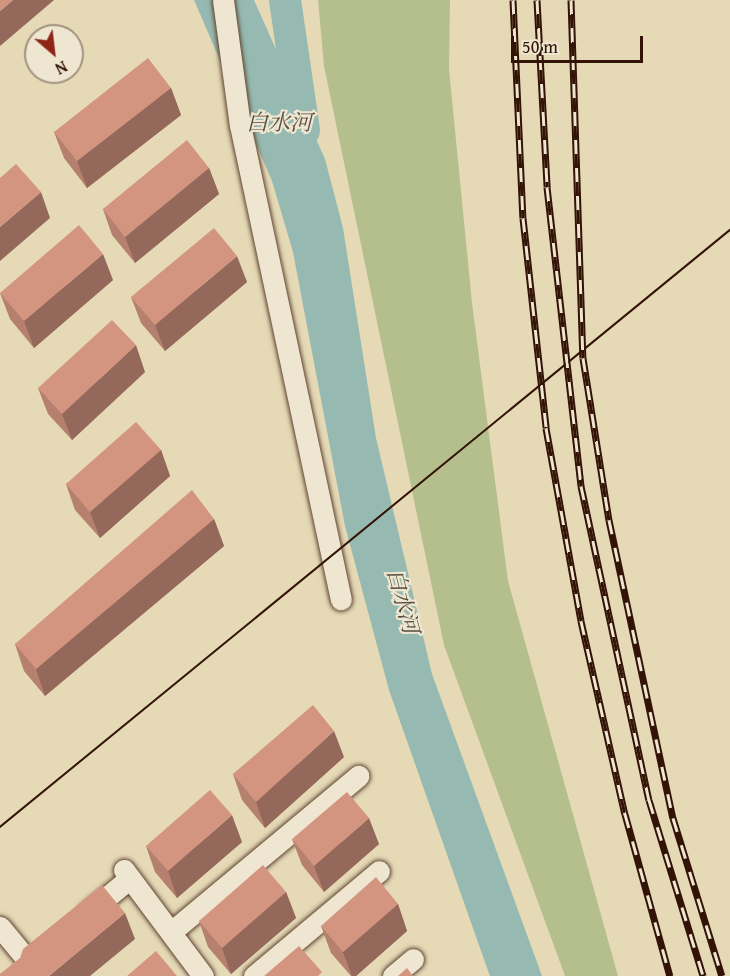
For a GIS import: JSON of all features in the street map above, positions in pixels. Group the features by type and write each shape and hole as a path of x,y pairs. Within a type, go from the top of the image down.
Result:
{"street":[{"path":"223,0 240,125 341,599"},
{"path":"171,932 358,776"},
{"path":"254,976 379,871"},
{"path":"75,924 127,874 203,976"},
{"path":"0,927 25,969 47,947"},
{"path":"393,976 413,959"}],"green space":[{"path":"318,0 450,0 449,69 472,303 508,581 618,976 565,976 444,645 324,66"}],"water":[{"name":"白水河","path":"194,0 254,0 325,159 343,228 376,438 432,674 542,976 490,976 486,965 389,690 345,526 293,252 272,181"}],"building":[{"path":"0,0 13,0 0,11"},
{"path":"148,58 171,88 77,161 54,132"},
{"path":"187,140 209,168 125,237 103,209"},
{"path":"16,164 41,192 0,227 0,178"},
{"path":"79,225 103,254 24,321 0,293"},
{"path":"214,228 237,256 155,325 131,297"},
{"path":"112,320 136,345 62,414 38,388"},
{"path":"136,422 161,450 90,512 66,484"},
{"path":"192,490 214,519 36,669 15,644"},
{"path":"313,705 334,731 256,802 233,774"},
{"path":"210,790 232,815 168,871 146,846"},
{"path":"347,792 369,818 314,866 292,839"},
{"path":"263,865 286,892 222,948 199,921"},
{"path":"376,877 398,904 343,952 321,926"},
{"path":"102,885 125,913 49,976 0,976 20,958 23,949"},
{"path":"299,946 322,972 318,976 264,976"},
{"path":"156,951 177,976 127,976"},
{"path":"407,968 413,976 398,976"}],"waterway":[{"name":"白水河","path":"285,0 304,131"}],"tram line":[{"path":"0,827 730,230"}],"railway":[{"path":"513,0 523,218 546,428 581,621 625,814 670,976"},
{"path":"537,0 547,187 581,486 649,800 703,976"},
{"path":"571,0 583,358 609,520 673,818 722,976"}]}
